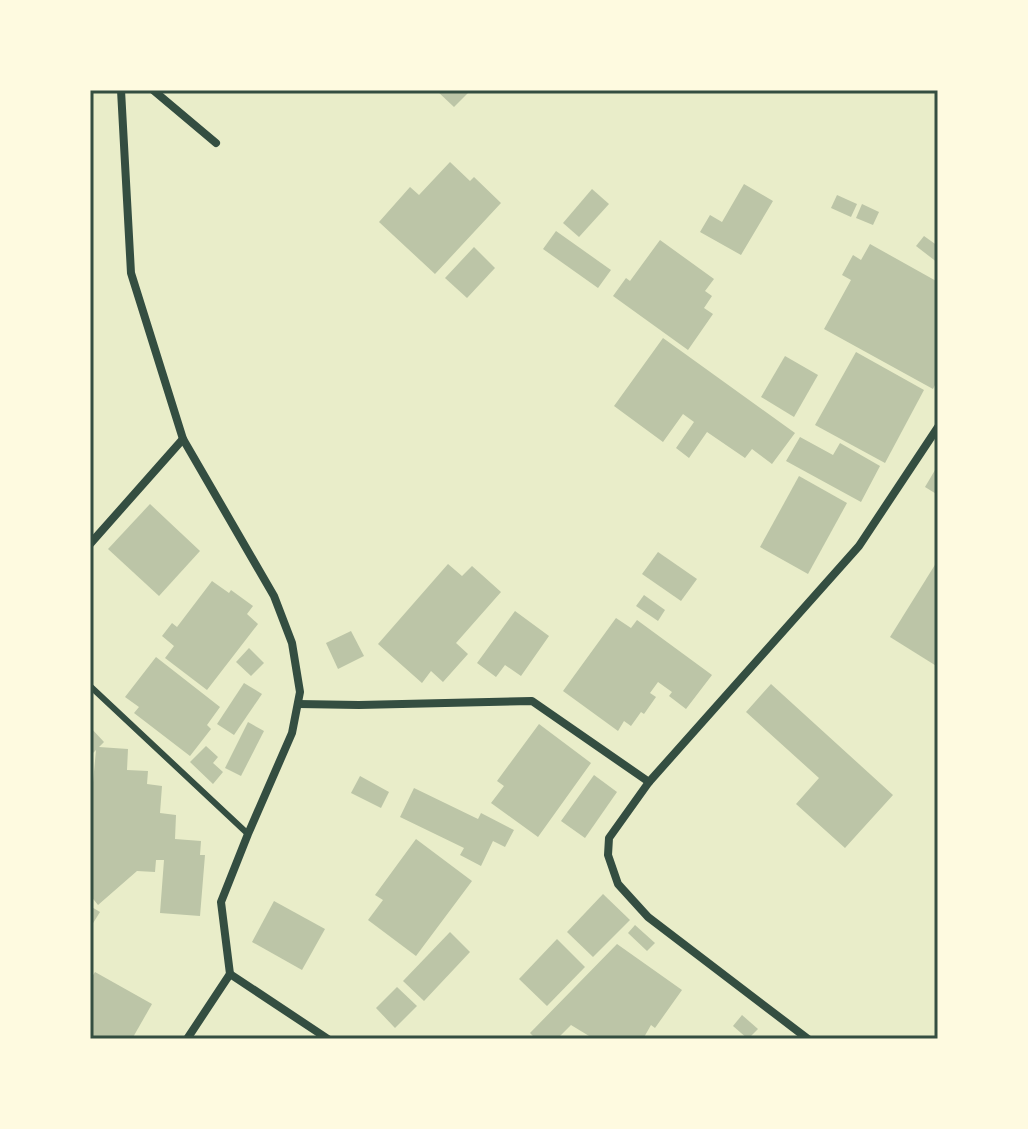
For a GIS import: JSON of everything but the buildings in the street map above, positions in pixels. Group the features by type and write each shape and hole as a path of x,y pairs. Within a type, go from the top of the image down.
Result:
{"street":[{"path":"121,90 131,273 183,439 274,596 292,643 300,692 292,733 221,902 230,974 187,1039"},
{"path":"153,90 216,143"},
{"path":"808,1039 648,917 618,884 608,855 609,838 649,782 859,546 938,427"},
{"path":"90,544 183,439"},
{"path":"298,704 532,701 649,782"},
{"path":"230,974 328,1039"}],"lane":[{"path":"90,686 248,834"}]}
